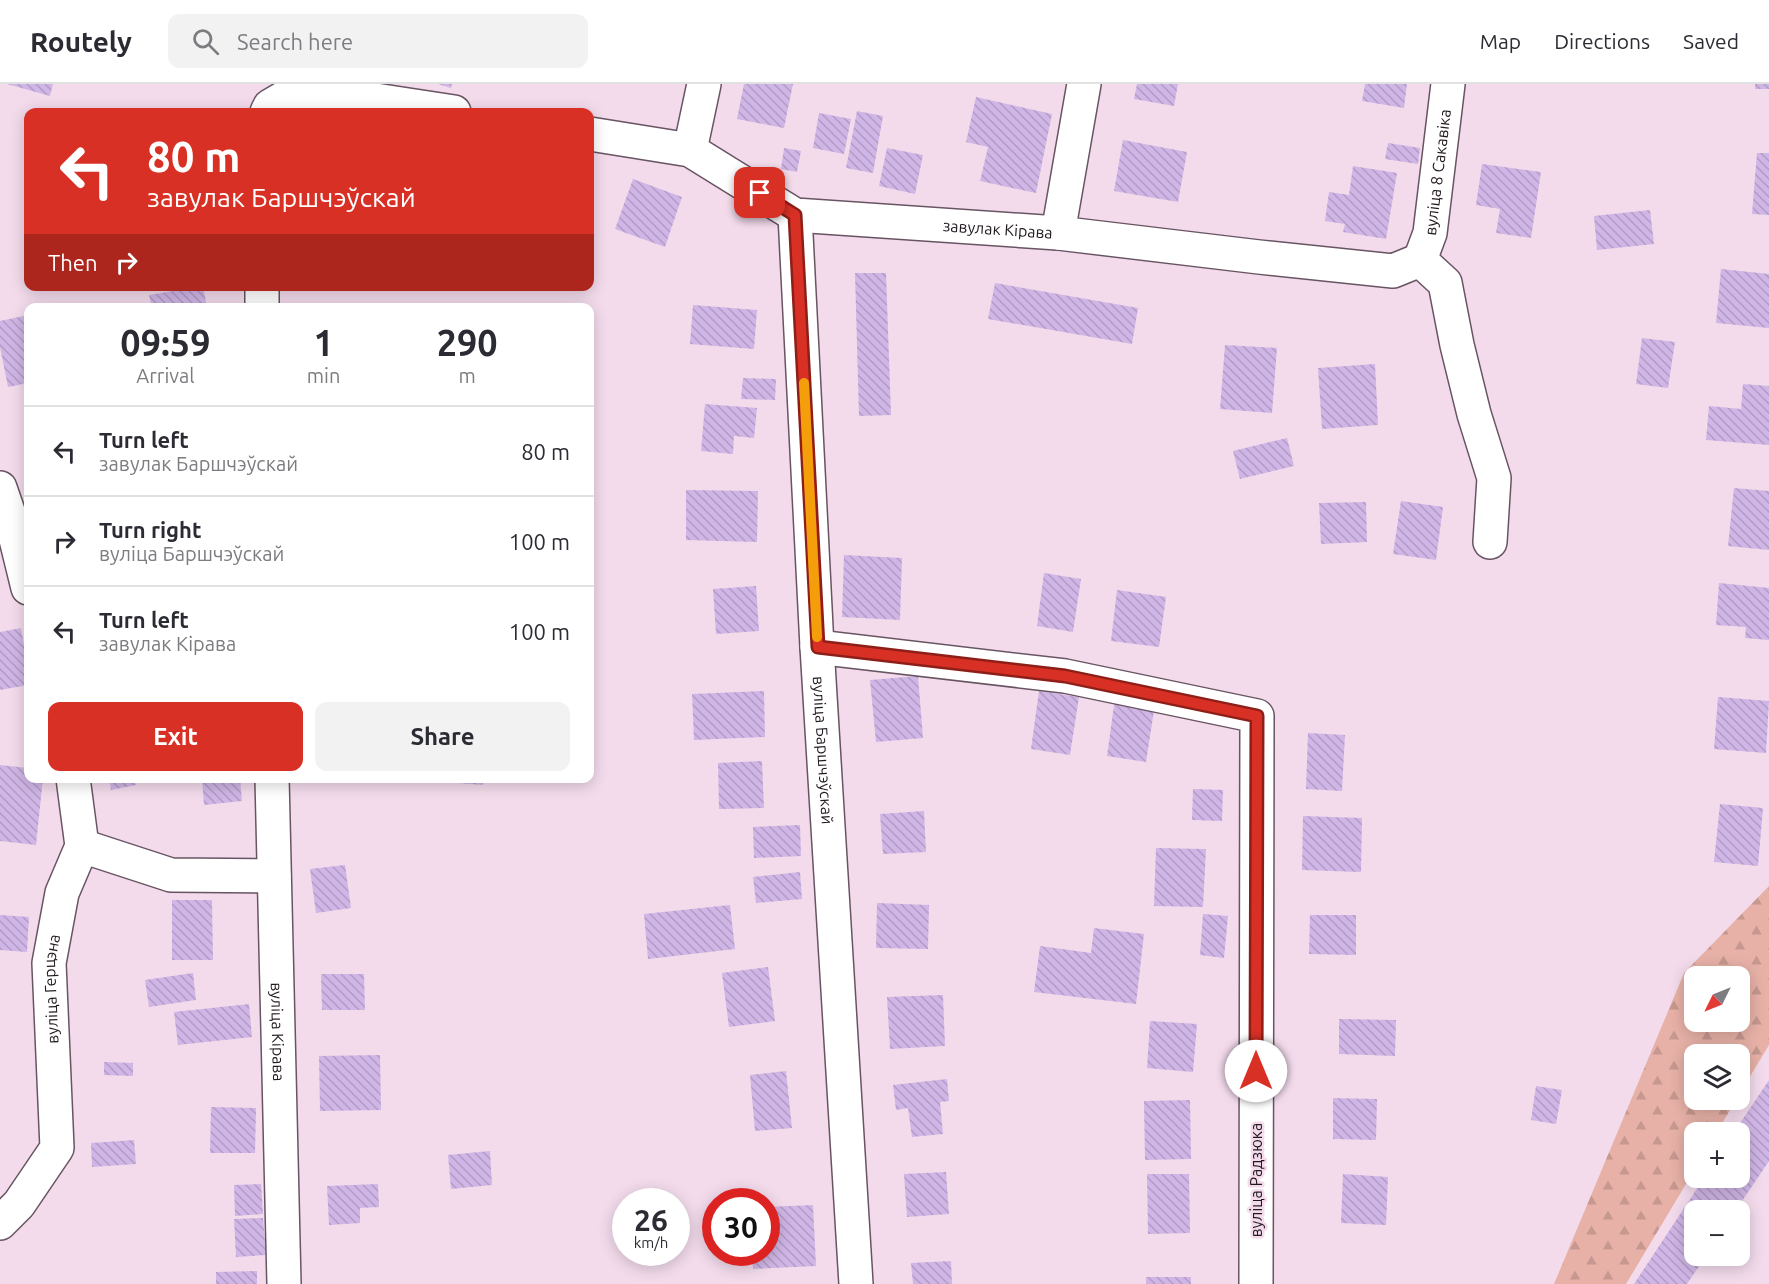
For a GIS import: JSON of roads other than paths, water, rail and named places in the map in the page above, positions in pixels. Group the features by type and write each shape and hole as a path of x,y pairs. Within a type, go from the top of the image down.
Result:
{"street":[{"path":"690,150 704,84"},
{"path":"1058,233 1084,84"},
{"name":"вуліца 8 Сакавіка","path":"1420,260 1430,233 1448,84"},
{"path":"269,108 294,92 344,89 435,108"},
{"name":"завулак Кірава","path":"594,135 690,150 795,215 1058,233 1259,258 1393,271 1420,260"},
{"name":"вуліца Баршчэўскай","path":"795,215 856,1284"},
{"path":"1420,260 1445,283 1473,414 1494,478 1490,542"},
{"path":"0,488 12,523 24,572"},
{"name":"вуліца Радзюка","path":"818,647 1065,676 1257,716 1256,1284"},
{"path":"74,783 82,846 171,875 274,876"},
{"name":"вуліца Кірава","path":"272,783 284,1284"},
{"name":"вуліца Герцэна","path":"0,1223 19,1204 57,1148 49,963 62,893 82,846"}]}
